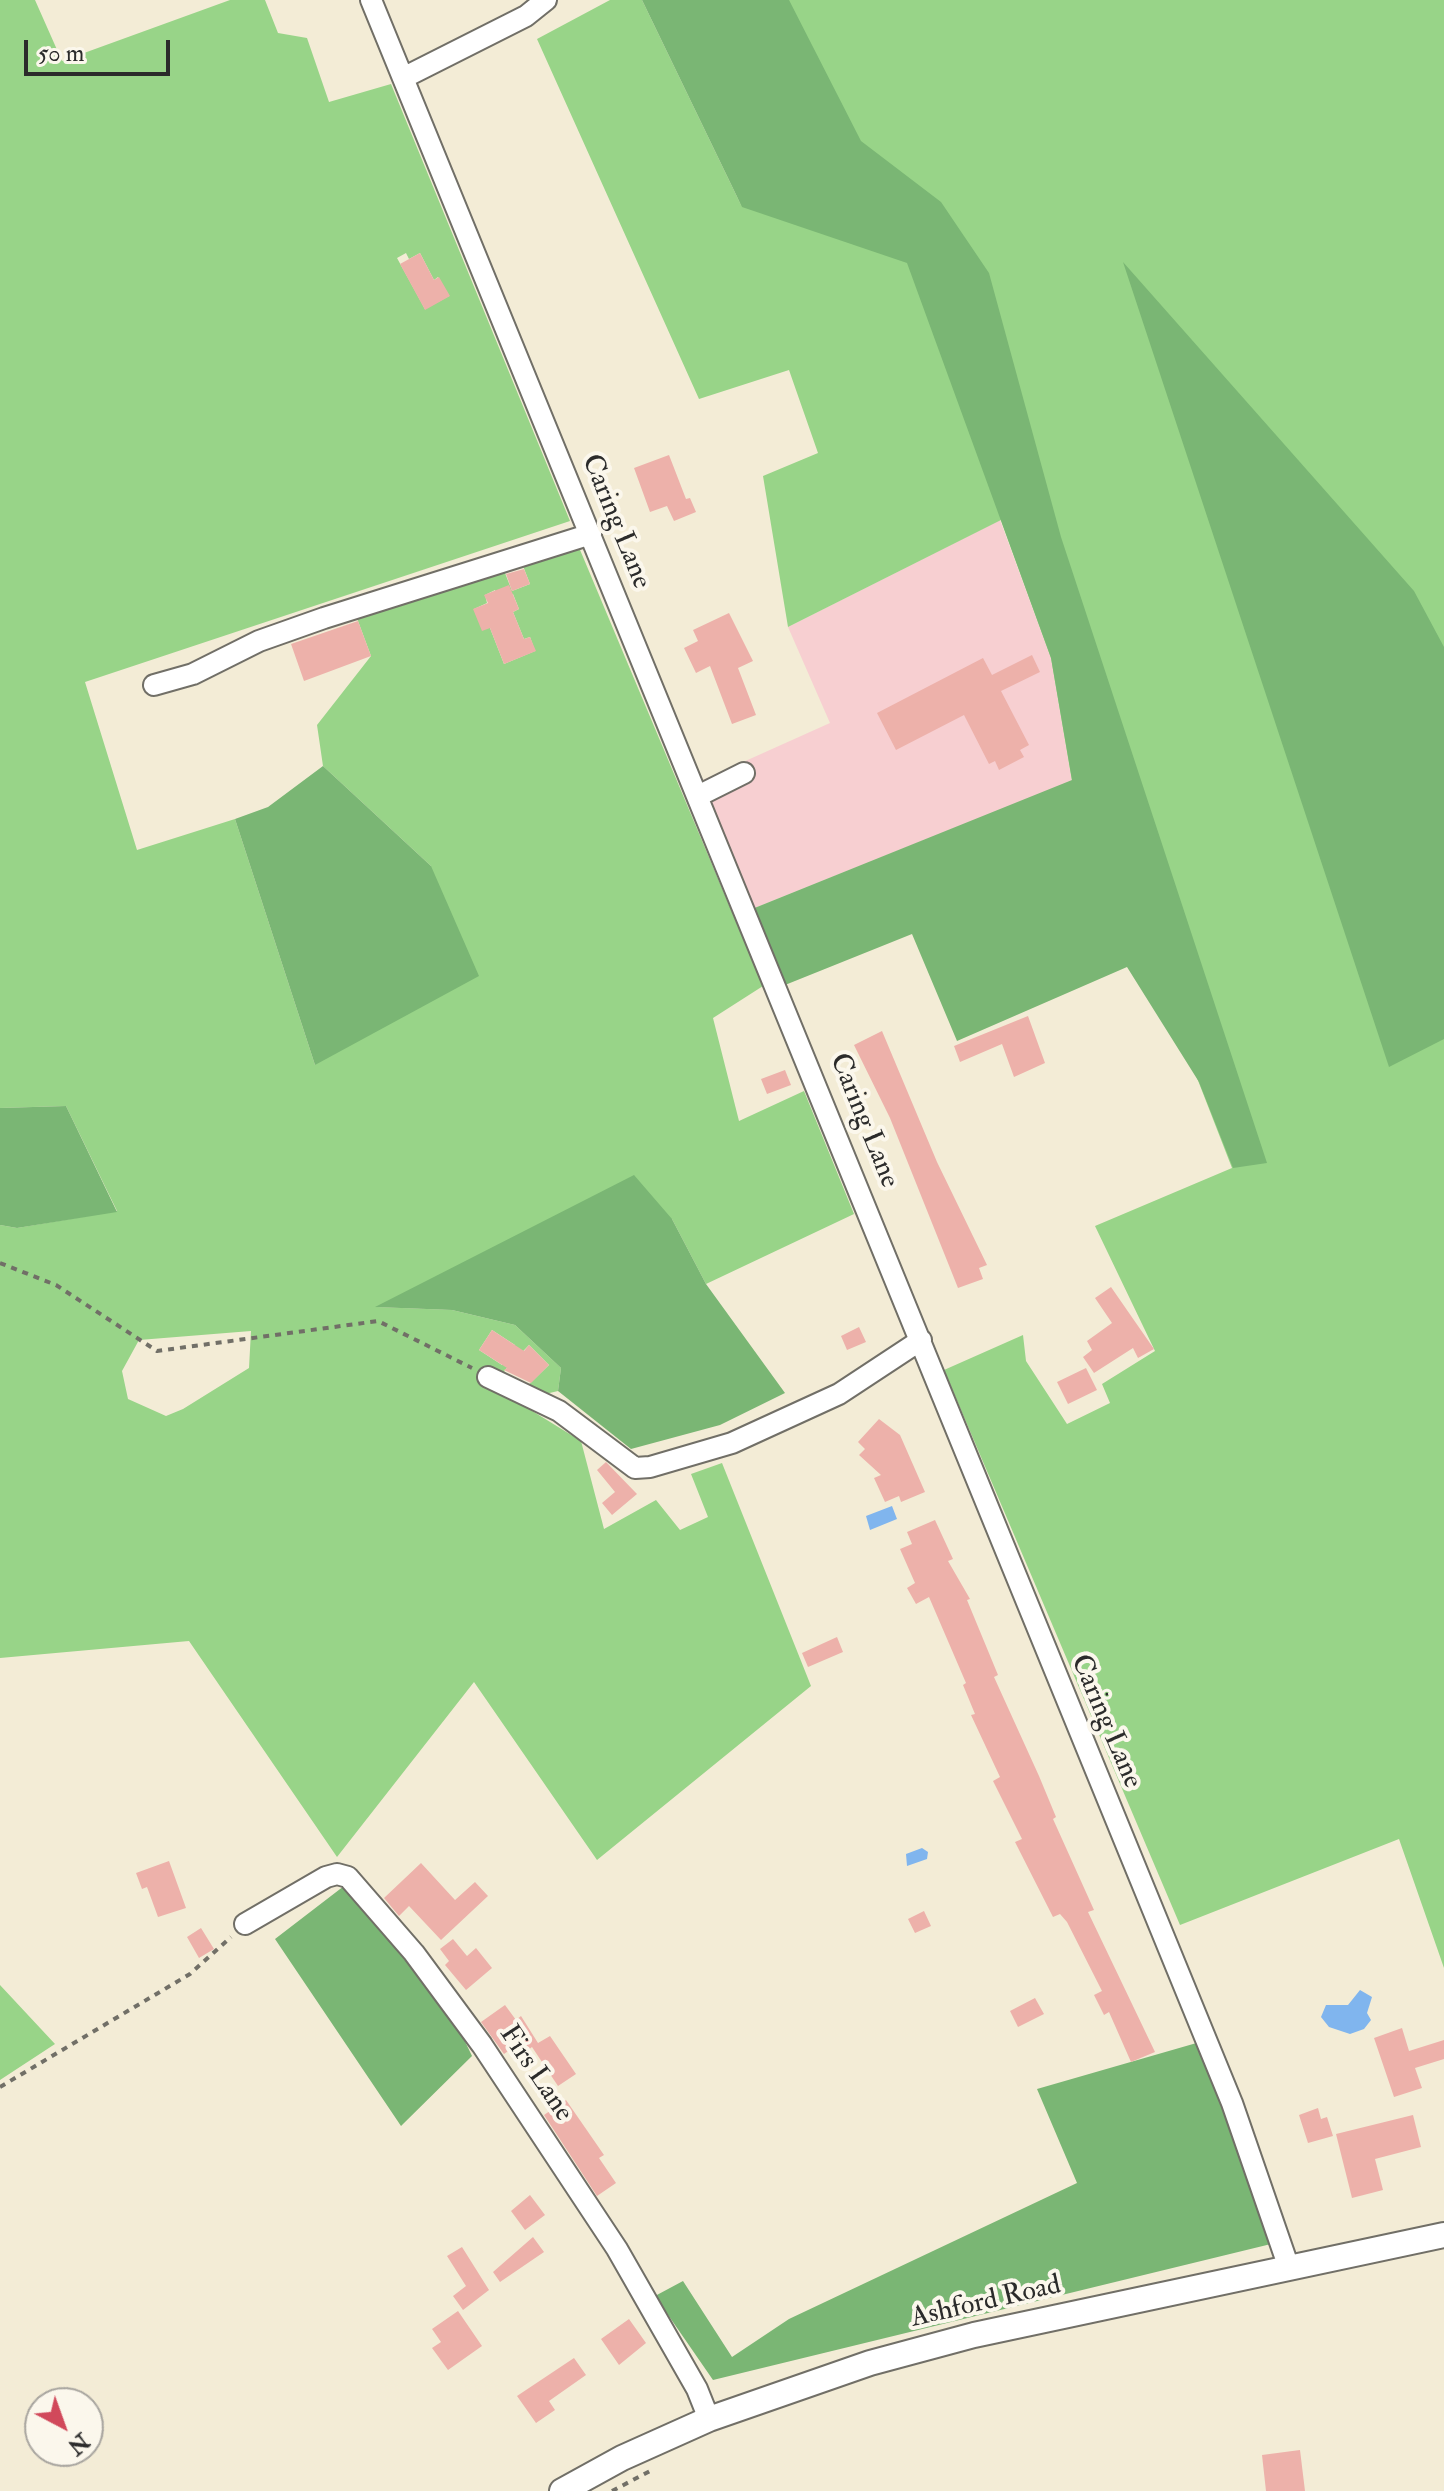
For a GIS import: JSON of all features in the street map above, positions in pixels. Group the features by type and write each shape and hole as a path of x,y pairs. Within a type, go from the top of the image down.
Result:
{"main road":[{"name":"Ashford Road","path":"562,2491 622,2458 709,2419 812,2381 933,2345 1444,2235"}],"street":[{"name":"Caring Lane","path":"371,0 1232,2103 1289,2268"},
{"path":"403,78 526,16 546,0"},
{"path":"154,685 193,674 259,641 324,618 591,534"},
{"path":"698,796 744,773"},
{"path":"488,1377 559,1411 635,1468 650,1467 732,1443 839,1394 921,1340"},
{"name":"Firs Lane","path":"245,1924 326,1877 337,1874 348,1877 414,1953 507,2081 624,2261 697,2389 709,2419"}],"path":[{"path":"0,1263 56,1285 157,1351 378,1321 488,1377"},
{"path":"0,2087 190,1974 245,1924"},
{"path":"612,2491 663,2465"}],"shaded area":[{"path":"1000,520 1051,658 1072,781 752,909 703,780 830,723 788,627"}],"green space":[{"path":"0,0 35,0 62,61 230,0 265,0 278,33 307,38 329,102 391,84 570,521 85,682 137,850 235,819 315,1065 431,866 323,766 317,725 371,656 355,613 578,545 763,986 713,1018 739,1121 804,1091 854,1214 706,1284 672,1219 377,1307 452,1310 515,1325 561,1368 558,1391 516,1401 581,1441 604,1529 656,1500 680,1530 708,1517 691,1474 722,1463 811,1686 597,1860 474,1682 337,1857 189,1641 0,1658 0,1225 17,1228 117,1211 66,1106 0,1108","holes":["406,253 409,259 420,253 434,280 438,277 449,296 425,309 397,258","523,566 530,584 512,591 505,573","495,590 499,599 513,594 519,609 513,612 524,639 530,637 535,651 504,664 490,628 474,609 487,603 485,595","492,1330 515,1345 502,1365 479,1350","251,1331 249,1368 183,1409 166,1416 128,1399 122,1371 139,1340","529,1345 549,1365 523,1390 504,1371"]},
{"path":"610,0 642,0 742,207 654,0 1444,0 1444,1968 1399,1839 1180,1925 944,1370 1023,1335 1026,1361 1067,1424 1110,1403 1102,1384 1155,1351 1095,1226 1232,1168 1150,957 1072,781 1051,658 1001,520 788,627 763,476 818,453 789,370 699,399 537,39"},
{"path":"642,0 789,0 861,141 941,202 989,273 1061,537 1267,1163 1233,1168 1199,1082 1127,967 957,1041 912,934 785,985 752,909 1072,780 1051,658 907,263 742,207"},
{"path":"1123,262 1414,591 1444,647 1444,1039 1389,1067"},
{"path":"323,766 431,866 479,976 315,1065 235,819 268,807"},
{"path":"66,1106 117,1212 17,1228 0,1225 0,1108"},
{"path":"634,1175 672,1219 706,1284 785,1393 720,1425 631,1449 558,1391 561,1368 515,1325 452,1310 375,1307"},
{"path":"344,1886 448,2006 472,2056 401,2126 275,1939"},
{"path":"0,1985 55,2044 0,2080"},
{"path":"1200,2042 1271,2244 713,2380 655,2296 683,2281 732,2357 789,2319 1077,2183 1037,2089"}],"water":[{"path":"892,1506 897,1519 870,1530 866,1516"},
{"path":"922,1848 928,1852 927,1859 907,1866 906,1854"},
{"path":"1360,1990 1372,1997 1367,2013 1371,2020 1364,2029 1350,2034 1329,2027 1321,2017 1326,2005 1348,2005"}],"building":[{"path":"420,253 434,280 439,277 450,296 425,310 400,264"},
{"path":"669,455 686,499 690,498 696,512 674,521 667,506 650,512 634,468"},
{"path":"524,569 530,584 512,591 506,574"},
{"path":"509,585 519,609 513,612 524,639 530,637 536,651 504,664 490,628 482,631 473,609 488,603 484,595"},
{"path":"729,613 753,661 738,668 756,715 732,724 710,666 696,673 684,648 698,641 693,630"},
{"path":"358,621 371,656 304,681 291,644"},
{"path":"1032,655 1040,672 1001,691 1029,745 1020,750 1024,757 999,770 995,761 989,764 964,715 896,750 877,713 983,658 992,675"},
{"path":"1028,1016 1045,1063 1014,1077 1002,1044 960,1062 954,1046"},
{"path":"882,1031 937,1162 987,1265 979,1268 983,1279 958,1288 890,1118 854,1045"},
{"path":"785,1070 791,1085 767,1094 761,1079"},
{"path":"1111,1287 1154,1349 1138,1358 1133,1348 1094,1373 1083,1357 1092,1350 1087,1341 1112,1323 1095,1298"},
{"path":"859,1327 866,1342 847,1350 841,1336"},
{"path":"492,1330 524,1351 529,1345 549,1365 531,1383 504,1370 507,1368 479,1350"},
{"path":"1086,1368 1097,1390 1068,1404 1057,1382"},
{"path":"879,1419 900,1435 925,1492 901,1502 899,1496 885,1502 874,1478 881,1475 859,1455 865,1449 858,1442"},
{"path":"606,1462 637,1494 612,1515 602,1503 615,1492 597,1470"},
{"path":"935,1520 953,1559 948,1561 970,1599 967,1600 998,1675 994,1677 1094,1910 1088,1912 1155,2052 1131,2062 1109,2012 1104,2015 1094,1995 1102,1991 1067,1922 1060,1914 1053,1917 1015,1842 1022,1839 993,1781 1000,1777 971,1715 975,1714 963,1685 966,1683 929,1597 916,1604 907,1588 915,1583 900,1549 912,1544 907,1532"},
{"path":"837,1637 843,1652 808,1667 802,1653"},
{"path":"169,1861 186,1908 158,1917 147,1887 142,1889 136,1873"},
{"path":"421,1863 455,1900 475,1882 488,1896 441,1940 409,1906 399,1916 384,1898"},
{"path":"924,1911 931,1926 915,1933 908,1919"},
{"path":"201,1928 214,1949 199,1958 187,1937"},
{"path":"453,1939 467,1956 476,1948 492,1968 466,1990 445,1965 449,1961 440,1949"},
{"path":"1035,1998 1044,2014 1018,2027 1010,2011"},
{"path":"505,2005 516,2020 521,2016 538,2043 550,2036 576,2074 558,2086 532,2047 520,2056 514,2047 504,2054 481,2022"},
{"path":"1402,2028 1409,2051 1444,2040 1444,2059 1415,2068 1422,2088 1394,2097 1374,2038"},
{"path":"566,2100 604,2155 599,2158 616,2183 597,2196 544,2115"},
{"path":"1318,2108 1321,2119 1327,2117 1333,2136 1308,2143 1299,2115"},
{"path":"1413,2115 1421,2147 1375,2159 1383,2190 1352,2198 1336,2134"},
{"path":"530,2195 545,2215 525,2230 511,2211"},
{"path":"533,2237 544,2252 500,2282 493,2272"},
{"path":"462,2247 489,2290 463,2310 453,2296 466,2286 447,2256"},
{"path":"458,2311 482,2346 448,2370 432,2348 441,2342 432,2329"},
{"path":"629,2319 646,2343 619,2365 601,2339"},
{"path":"574,2358 586,2375 549,2401 555,2410 536,2423 517,2396"},
{"path":"1300,2450 1305,2491 1266,2491 1262,2455"}]}
